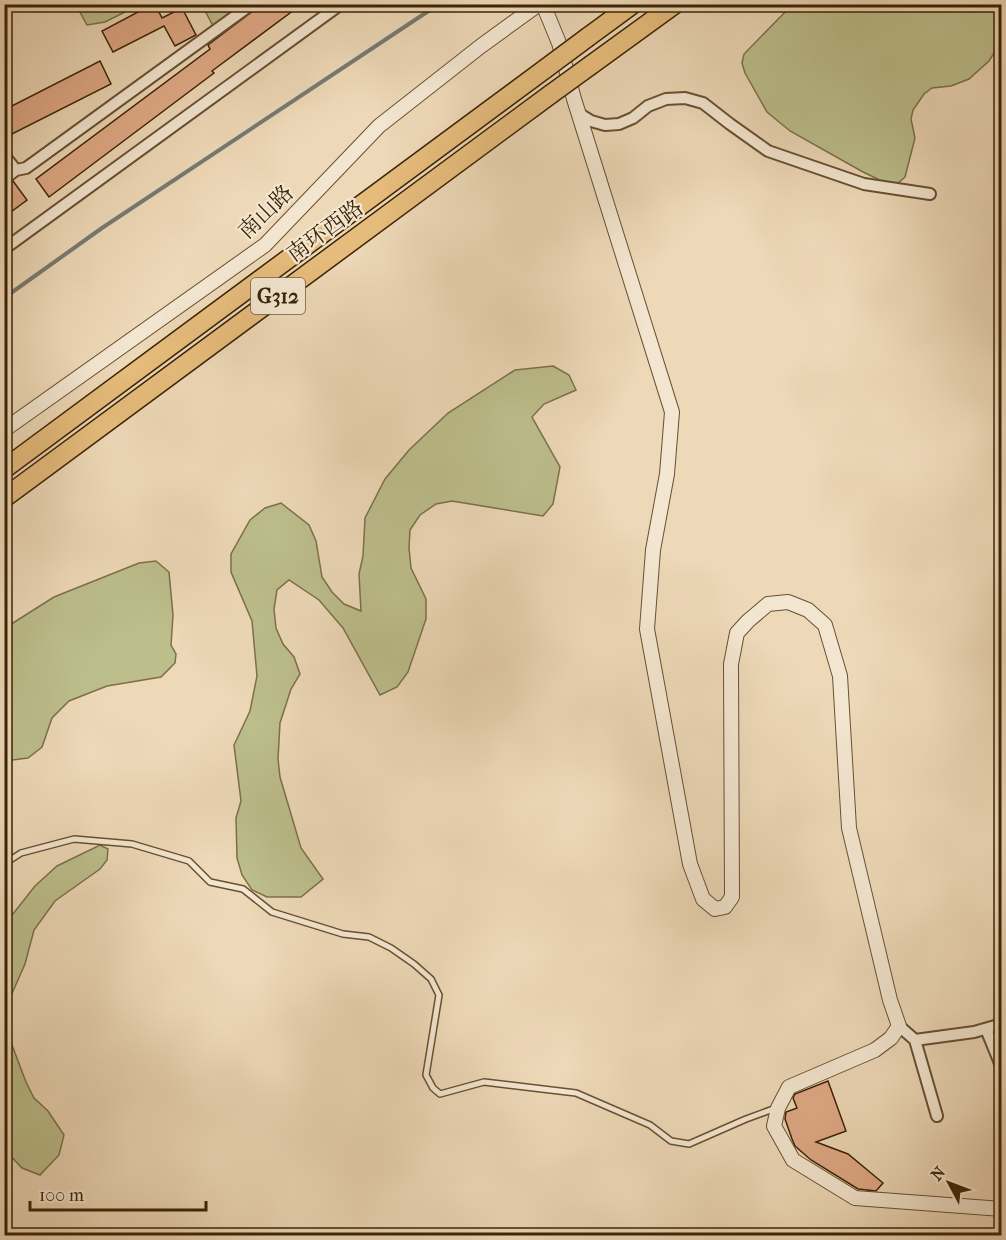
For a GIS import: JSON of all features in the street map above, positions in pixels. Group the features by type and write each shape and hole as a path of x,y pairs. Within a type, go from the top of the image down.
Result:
{"highway":[{"name":"南环西路","path":"4,469 633,4"},
{"name":"南环西路","path":"4,498 675,4"}],"street":[{"path":"4,179 26,168 252,4"},
{"path":"4,249 341,4"},
{"path":"541,4 559,43 578,113 672,412 667,474 653,550 647,629 690,864 703,899 715,909 725,908 732,897 731,664 738,633 768,604 788,602 808,610 825,625 840,676 849,828 890,1000 899,1026 915,1040 937,1116"},
{"name":"南山路","path":"4,430 265,245 379,126 481,46 541,4"},
{"path":"578,113 598,123 619,124 633,118 648,106 666,99 685,98 703,103 768,151 864,184 930,194"},
{"path":"4,155 16,171"},
{"path":"915,1040 974,1032 1002,1024"},
{"path":"899,1026 891,1038 875,1050 789,1087 778,1108 774,1126 793,1160 855,1198 1002,1209"},
{"path":"986,1029 1002,1068"}],"lane":[{"path":"4,864 21,853 74,839 132,844 189,861 210,882 243,889 272,912 344,934 369,937 391,948 431,979 439,995 426,1075 433,1088 440,1094 484,1082 576,1093 650,1125 671,1141 689,1144 746,1119 778,1108"}],"green space":[{"path":"76,5 139,5 105,22 87,25"},
{"path":"202,5 243,5 213,26"},
{"path":"796,5 1001,5 1001,42 989,61 969,79 951,86 932,88 924,94 913,110 911,119 915,138 905,177 898,183 888,184 790,131 767,112 745,73 742,63 744,54 787,10"},
{"path":"553,366 569,375 576,390 544,404 532,417 560,467 553,504 543,516 452,501 436,504 420,515 410,530 409,548 411,568 426,599 426,619 408,672 397,687 380,695 343,628 319,600 289,580 277,590 274,609 276,628 283,644 294,657 300,674 291,689 280,723 278,759 280,777 301,848 323,879 301,897 267,897 252,890 242,875 237,858 236,818 241,801 234,745 250,711 257,676 252,621 231,572 231,554 250,520 265,508 281,503 309,525 316,541 322,577 344,604 361,611 359,574 363,556 365,518 385,479 409,450 448,413 515,370"},
{"path":"156,561 169,572 173,615 171,645 176,654 175,663 161,677 107,686 69,701 52,718 42,747 28,758 5,761 5,628 54,597 139,563"},
{"path":"100,845 108,849 107,860 100,869 55,901 34,930 25,964 6,1007 12,1045 26,1082 34,1098 48,1111 64,1135 59,1155 40,1175 22,1168 5,1150 5,924 35,886 57,866"}],"building":[{"path":"153,4 162,18 182,8 196,35 175,46 164,26 113,52 102,31"},
{"path":"262,4 302,4 49,197 36,179 210,49 208,45"},
{"path":"100,61 111,84 4,138 4,110"},
{"path":"13,181 27,200 4,217 4,187"},
{"path":"828,1081 846,1131 816,1142 848,1154 883,1183 876,1191 858,1189 811,1160 795,1146 785,1119 786,1112 797,1108 793,1098 795,1094"}],"waterway":[{"path":"4,298 102,228 439,4"}]}
